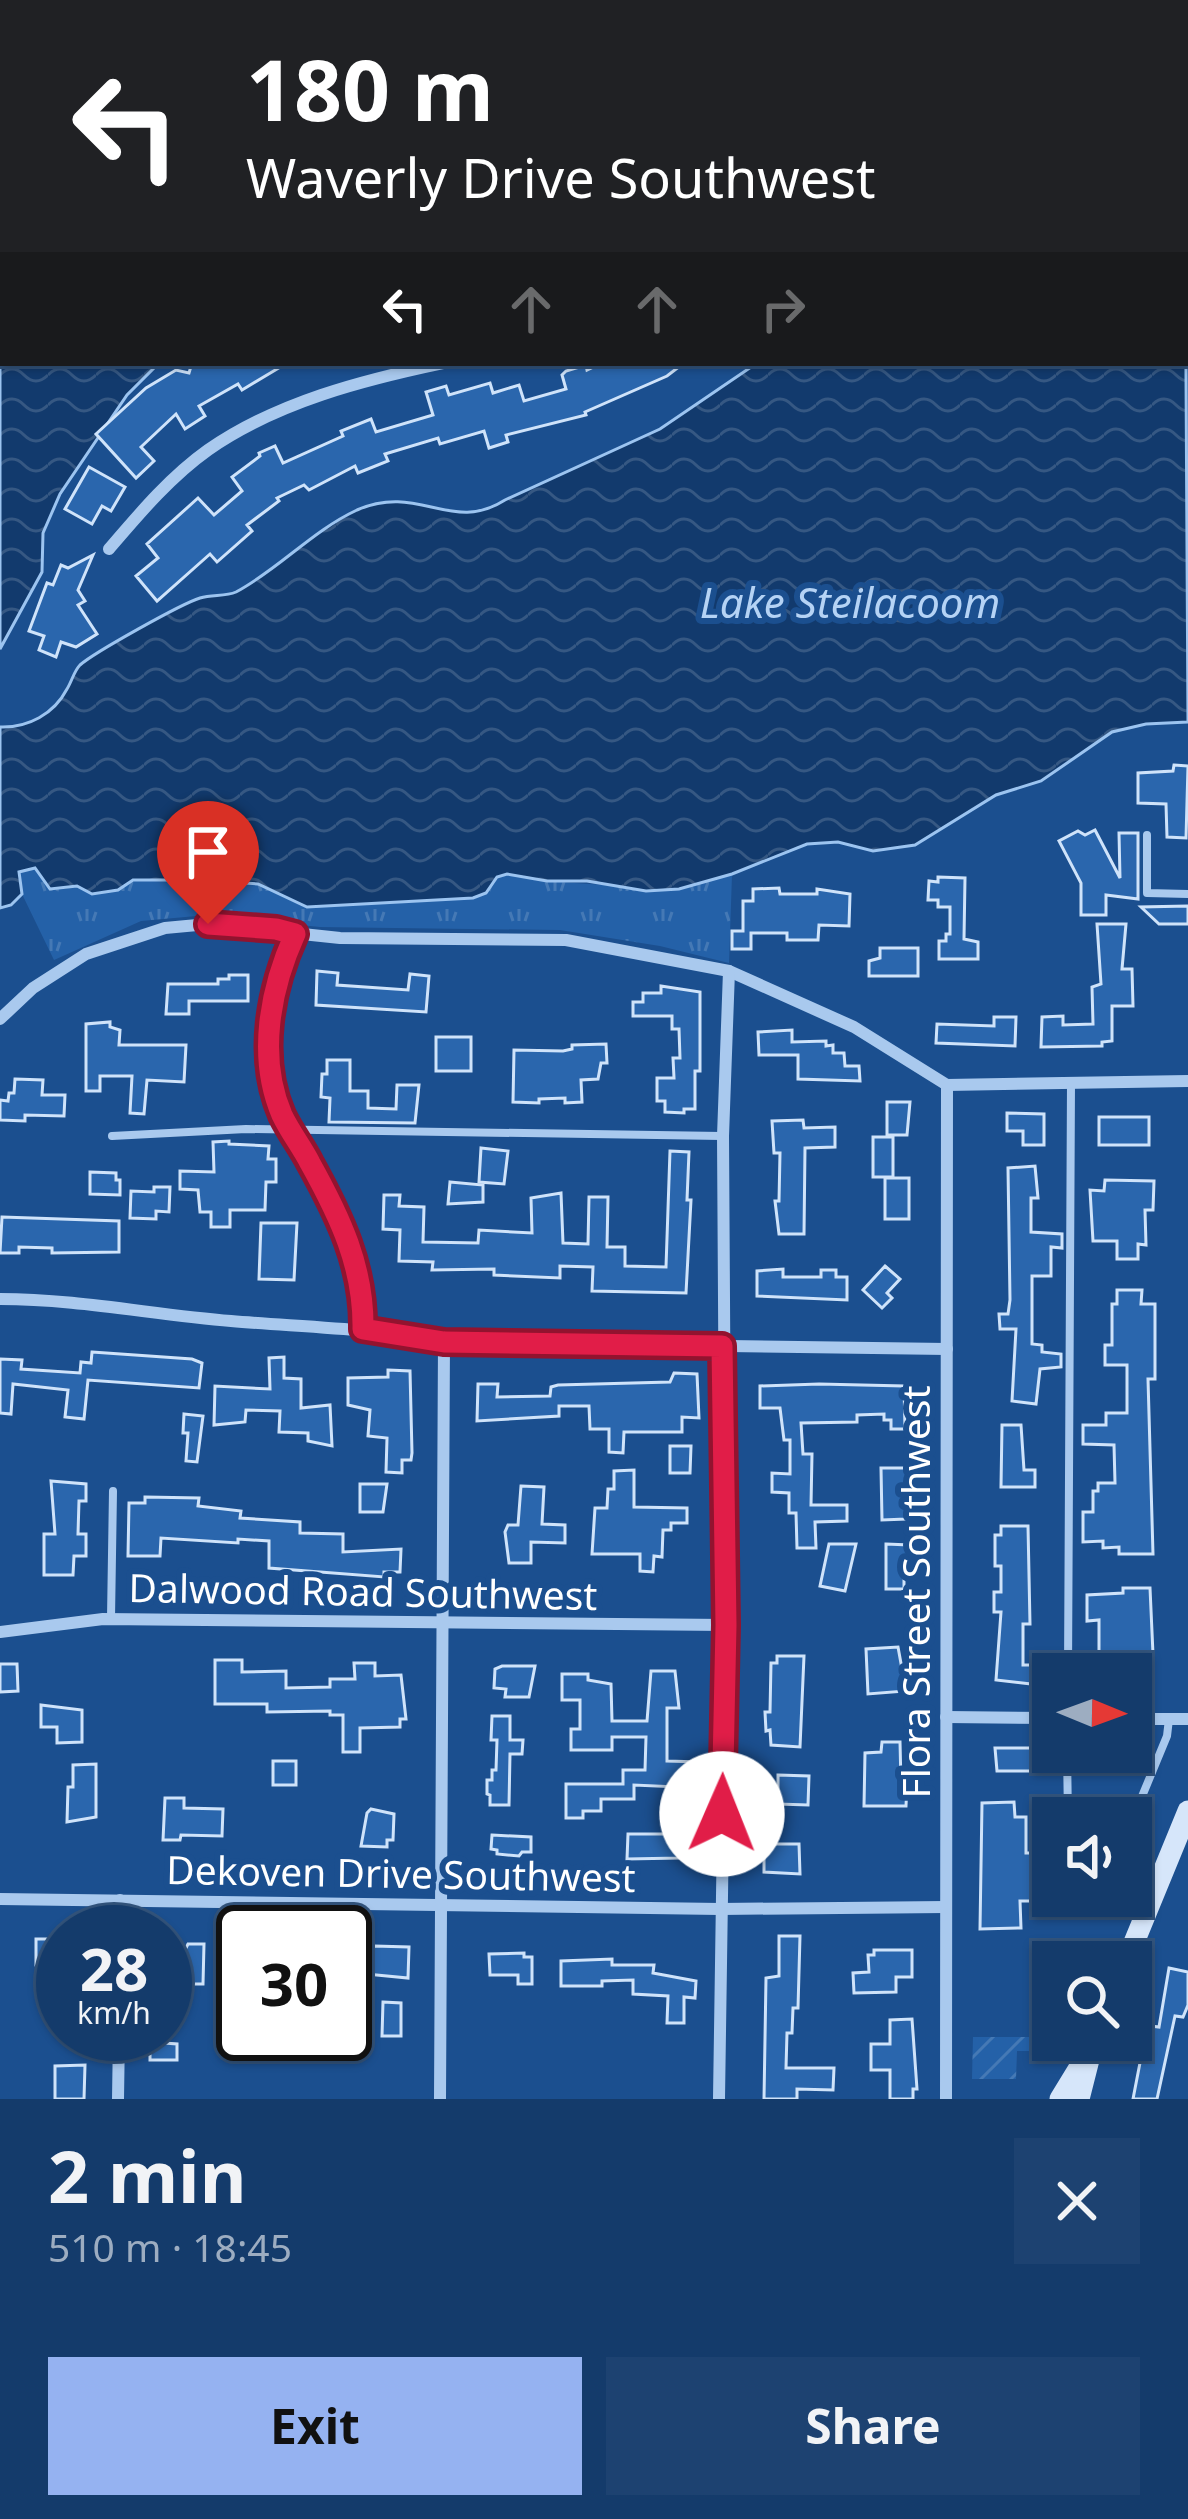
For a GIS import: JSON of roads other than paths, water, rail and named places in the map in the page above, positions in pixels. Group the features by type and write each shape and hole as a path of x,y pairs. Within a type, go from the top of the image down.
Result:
{"main road":[{"path":"1135,1941 1188,1811"},
{"path":"1060,2099 1082,2061"},
{"path":"1079,2099 1088,2061"}],"street":[{"path":"109,549 170,481 210,448 270,416 330,392 432,366"},
{"path":"0,1019 61,968 145,932 208,924 295,934 579,941 729,970 854,1027 947,1085 1188,1081"},
{"path":"295,934 278,971 269,1043 275,1094 350,1239 363,1298 363,1329"},
{"path":"719,2099 726,1625 723,1136 729,970"},
{"name":"Flora Street Southwest","path":"946,2099 947,1085"},
{"path":"0,1299 45,1299 229,1321 363,1329 444,1342 946,1349"},
{"path":"440,2099 444,1342"},
{"name":"Dalwood Road Southwest","path":"0,1632 111,1619 726,1625"},
{"path":"946,1717 1032,1718"},
{"path":"1152,1719 1188,1719"},
{"name":"Dekoven Drive Southwest","path":"0,1899 720,1909 946,1907"},
{"path":"120,1900 120,1905"},
{"path":"118,2099 119,2061"}],"lane":[{"path":"1147,835 1147,893 1188,894"},
{"path":"1068,1653 1072,1083"},
{"path":"112,1136 291,1130 723,1136"},
{"path":"111,1619 113,1491"},
{"path":"1142,1797 1167,1736 1169,1719"}],"water":[{"path":"0,366 156,366 127,395 60,494 43,533 42,572 0,649"},
{"name":"Lake Steilacoom","path":"753,366 1186,366 1188,722 1112,732 1041,781 996,795 915,845 873,851 838,842 807,844 679,889 646,891 507,874 473,898 307,907 258,884 203,880 133,880 118,890 92,894 77,886 50,889 35,868 19,872 22,894 0,908 0,727 20,725 47,712 62,698 80,665 190,602 236,592 357,510 399,502 451,511 486,509 660,429"}]}
